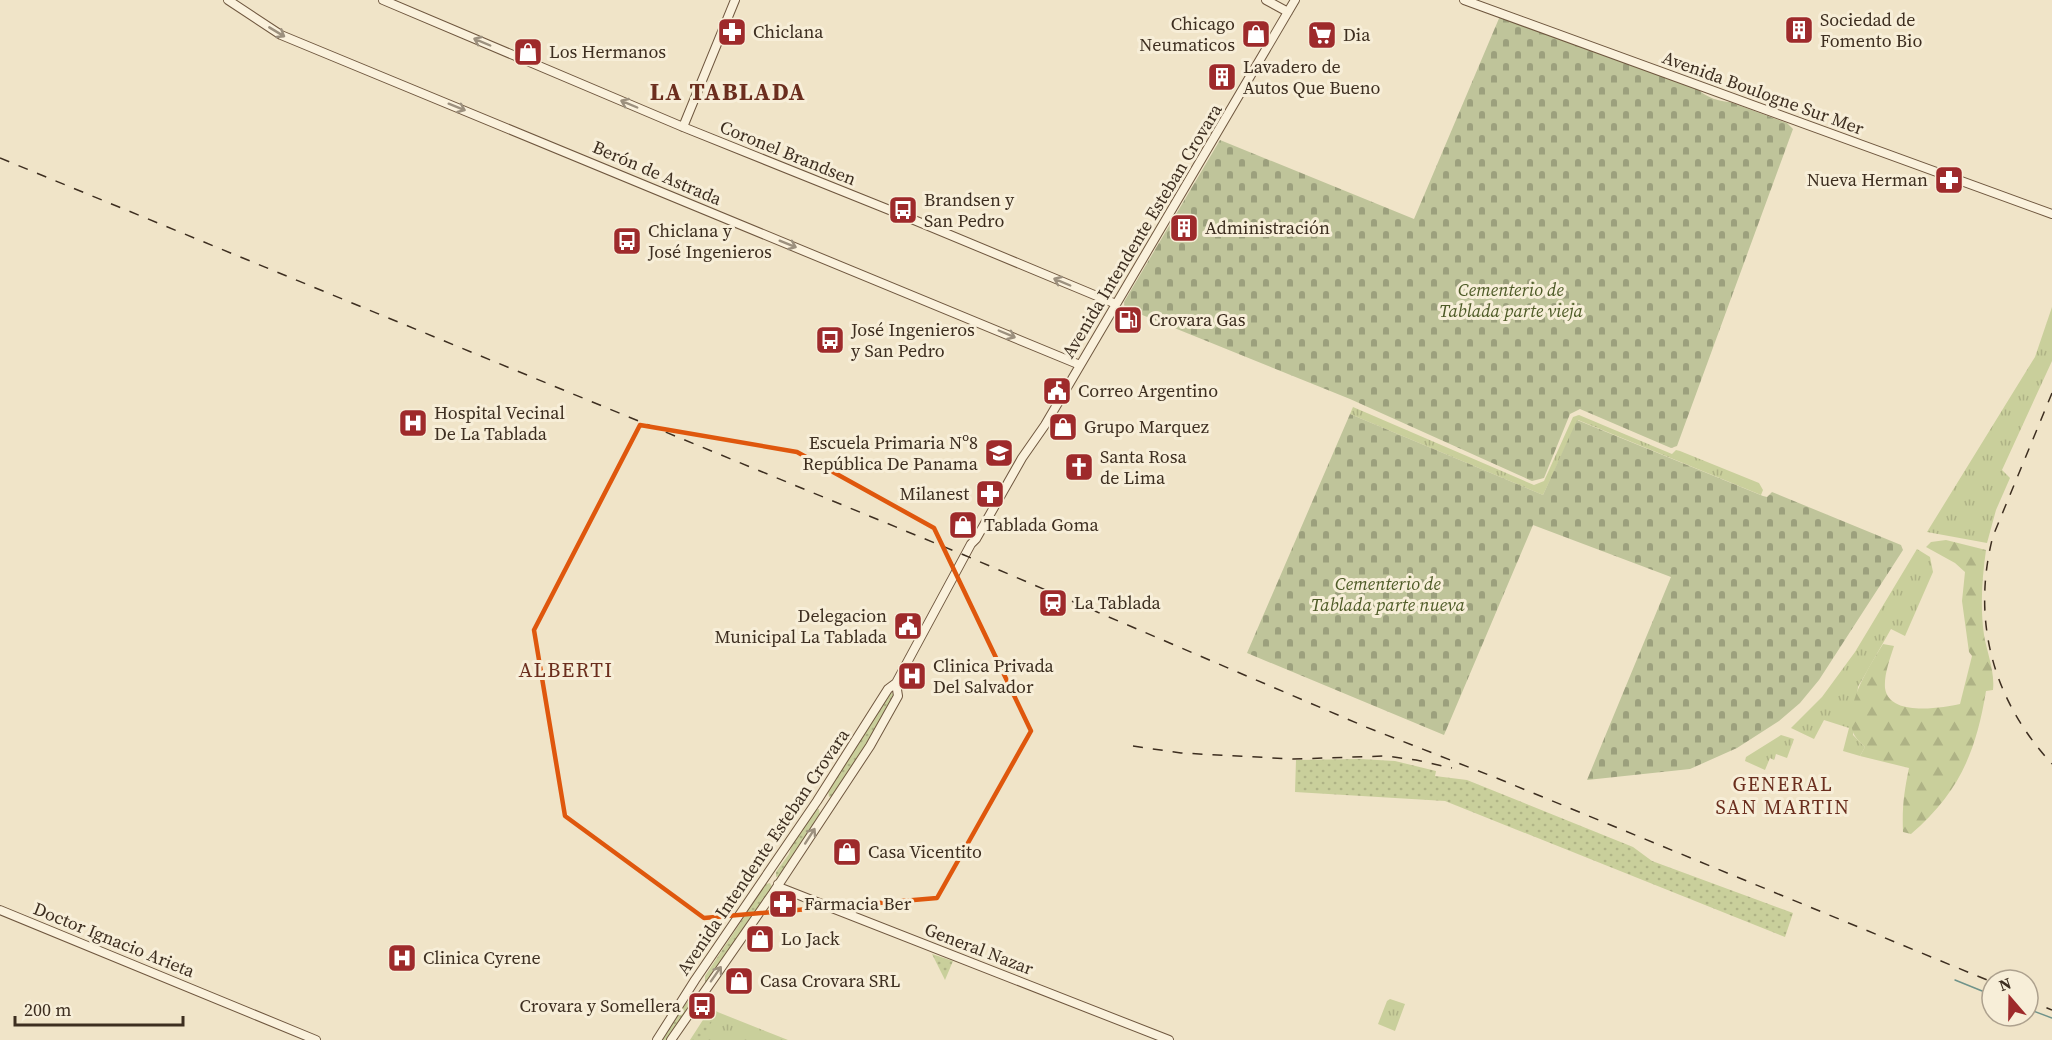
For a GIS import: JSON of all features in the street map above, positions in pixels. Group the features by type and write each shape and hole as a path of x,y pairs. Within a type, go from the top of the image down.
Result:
{"street":[{"name":"Berón de Astrada","path":"228,0 281,35 1080,365"},
{"name":"Coronel Brandsen","path":"383,0 683,127 902,214 1116,304"},
{"path":"683,127 735,0"},
{"path":"1266,0 1288,12"},
{"name":"Avenida Intendente Esteban Crovara","path":"657,1040 695,980 812,810 888,689 896,683 971,544 1080,365 1295,0"},
{"name":"Avenida Boulogne Sur Mer","path":"1464,0 2052,214"},
{"name":"Avenida Intendente Esteban Crovara","path":"672,1040 870,746 898,696 896,683"},
{"name":"General Nazar","path":"778,884 782,888 1169,1040"},
{"name":"Doctor Ignacio Arieta","path":"0,910 316,1040"}],"highlighted area":[{"path":"640,425 797,452 934,528 1031,731 937,898 704,918 565,816 534,630"}],"green space":[{"name":"Cementerio de Tablada parte vieja","path":"1500,16 1699,90 1713,99 1730,102 1787,123 1793,129 1677,446 1671,448 1580,409 1570,414 1544,478 1532,481 1350,399 1125,308 1124,302 1220,140 1414,219"},
{"path":"2052,307 2052,361 2002,470 2010,478 1996,510 1987,543 1927,532 2035,357"},
{"path":"1353,407 1534,485 1544,481 1573,417 1579,415 1672,454 1676,450 1680,451 1759,483 1763,490 1761,495 1578,420 1543,495 1350,414"},
{"name":"Cementerio de Tablada parte nueva","path":"1350,414 1543,495 1577,420 1763,496 1767,497 1772,492 1901,545 1903,550 1819,680 1800,703 1779,721 1737,748 1690,769 1587,780 1671,577 1533,525 1444,735 1247,653"},
{"path":"1946,540 1986,550 1982,614 1993,676 1993,690 1986,691 1977,733 1963,770 1942,803 1911,834 1903,832 1904,800 1909,768 1860,756 1865,747 1853,732 1852,710 1859,686 1883,644 1894,646 1886,672 1885,688 1889,697 1896,703 1905,707 1917,708 1960,704 1972,656 1969,652 1962,601 1965,572 1955,563 1926,547 1931,542"},
{"path":"1917,549 1930,557 1933,572 1905,636 1891,629 1858,687 1853,735 1865,747 1860,756 1843,751 1849,728 1824,720 1814,739 1791,728 1822,697 1855,652"},
{"path":"891,692 894,698 868,745 833,796 829,797 828,790"},
{"path":"1781,735 1794,739 1787,758 1776,754 1774,760 1770,758 1765,770 1745,761 1746,757"},
{"path":"1296,760 1395,761 1436,771 1435,776 1467,780 1633,847 1652,861 1793,913 1785,937 1445,801 1295,792"},
{"path":"816,809 819,809 820,816 780,876 776,877 776,872 789,854 793,842"},
{"path":"770,883 772,887 711,980 705,982 705,976 766,884"},
{"path":"932,954 953,961 945,980"},
{"path":"692,995 697,998 669,1040 661,1040"},
{"path":"1390,999 1405,1004 1395,1031 1378,1024 1387,1001"},
{"path":"710,1009 788,1040 690,1040"},
{"path":"711,1010 718,1012 700,1040 691,1040"}],"waterway":[{"path":"1955,980 1980,990"},
{"path":"2040,1014 2052,1018"}],"railway":[{"path":"0,158 964,555 1366,727 1499,779 1980,977"},
{"path":"2052,393 1993,536 1987,568 1985,598 1986,629 1992,658 2002,686 2015,713 2052,764"},
{"path":"1133,746 1181,753 1293,759 1386,756 1452,768"},
{"path":"2040,1005 2052,1010"}],"place":[{"name":"Sociedad de Fomento Bio","path":"1799,30"},
{"name":"Chiclana","path":"732,32"},
{"name":"Chicago Neumaticos","path":"1256,34"},
{"name":"Dia","path":"1322,35"},
{"name":"Los Hermanos","path":"528,52"},
{"name":"Lavadero de Autos Que Bueno","path":"1222,77"},
{"name":"Nueva Herman","path":"1949,180"},
{"name":"Brandsen y San Pedro","path":"903,210"},
{"name":"Administración","path":"1184,228"},
{"name":"Chiclana y José Ingenieros","path":"627,241"},
{"name":"Crovara Gas","path":"1128,320"},
{"name":"José Ingenieros y San Pedro","path":"830,340"},
{"name":"Correo Argentino","path":"1057,391"},
{"name":"Hospital Vecinal De La Tablada","path":"413,423"},
{"name":"Grupo Marquez","path":"1063,427"},
{"name":"Escuela Primaria Nº8 República De Panama","path":"999,453"},
{"name":"Santa Rosa de Lima","path":"1079,467"},
{"name":"Milanest","path":"990,494"},
{"name":"Tablada Goma","path":"963,525"},
{"name":"La Tablada","path":"1053,603"},
{"name":"Delegacion Municipal La Tablada","path":"908,626"},
{"name":"Clinica Privada Del Salvador","path":"912,676"},
{"name":"Casa Vicentito","path":"847,852"},
{"name":"Farmacia Ber","path":"783,904"},
{"name":"Lo Jack","path":"760,939"},
{"name":"Clinica Cyrene","path":"402,958"},
{"name":"Casa Crovara SRL","path":"739,981"},
{"name":"Crovara y Somellera","path":"702,1006"}],"district":[{"name":"LA TABLADA","path":"728,92"},
{"name":"ALBERTI","path":"566,670"},
{"name":"GENERAL SAN MARTIN","path":"1783,796"}]}
